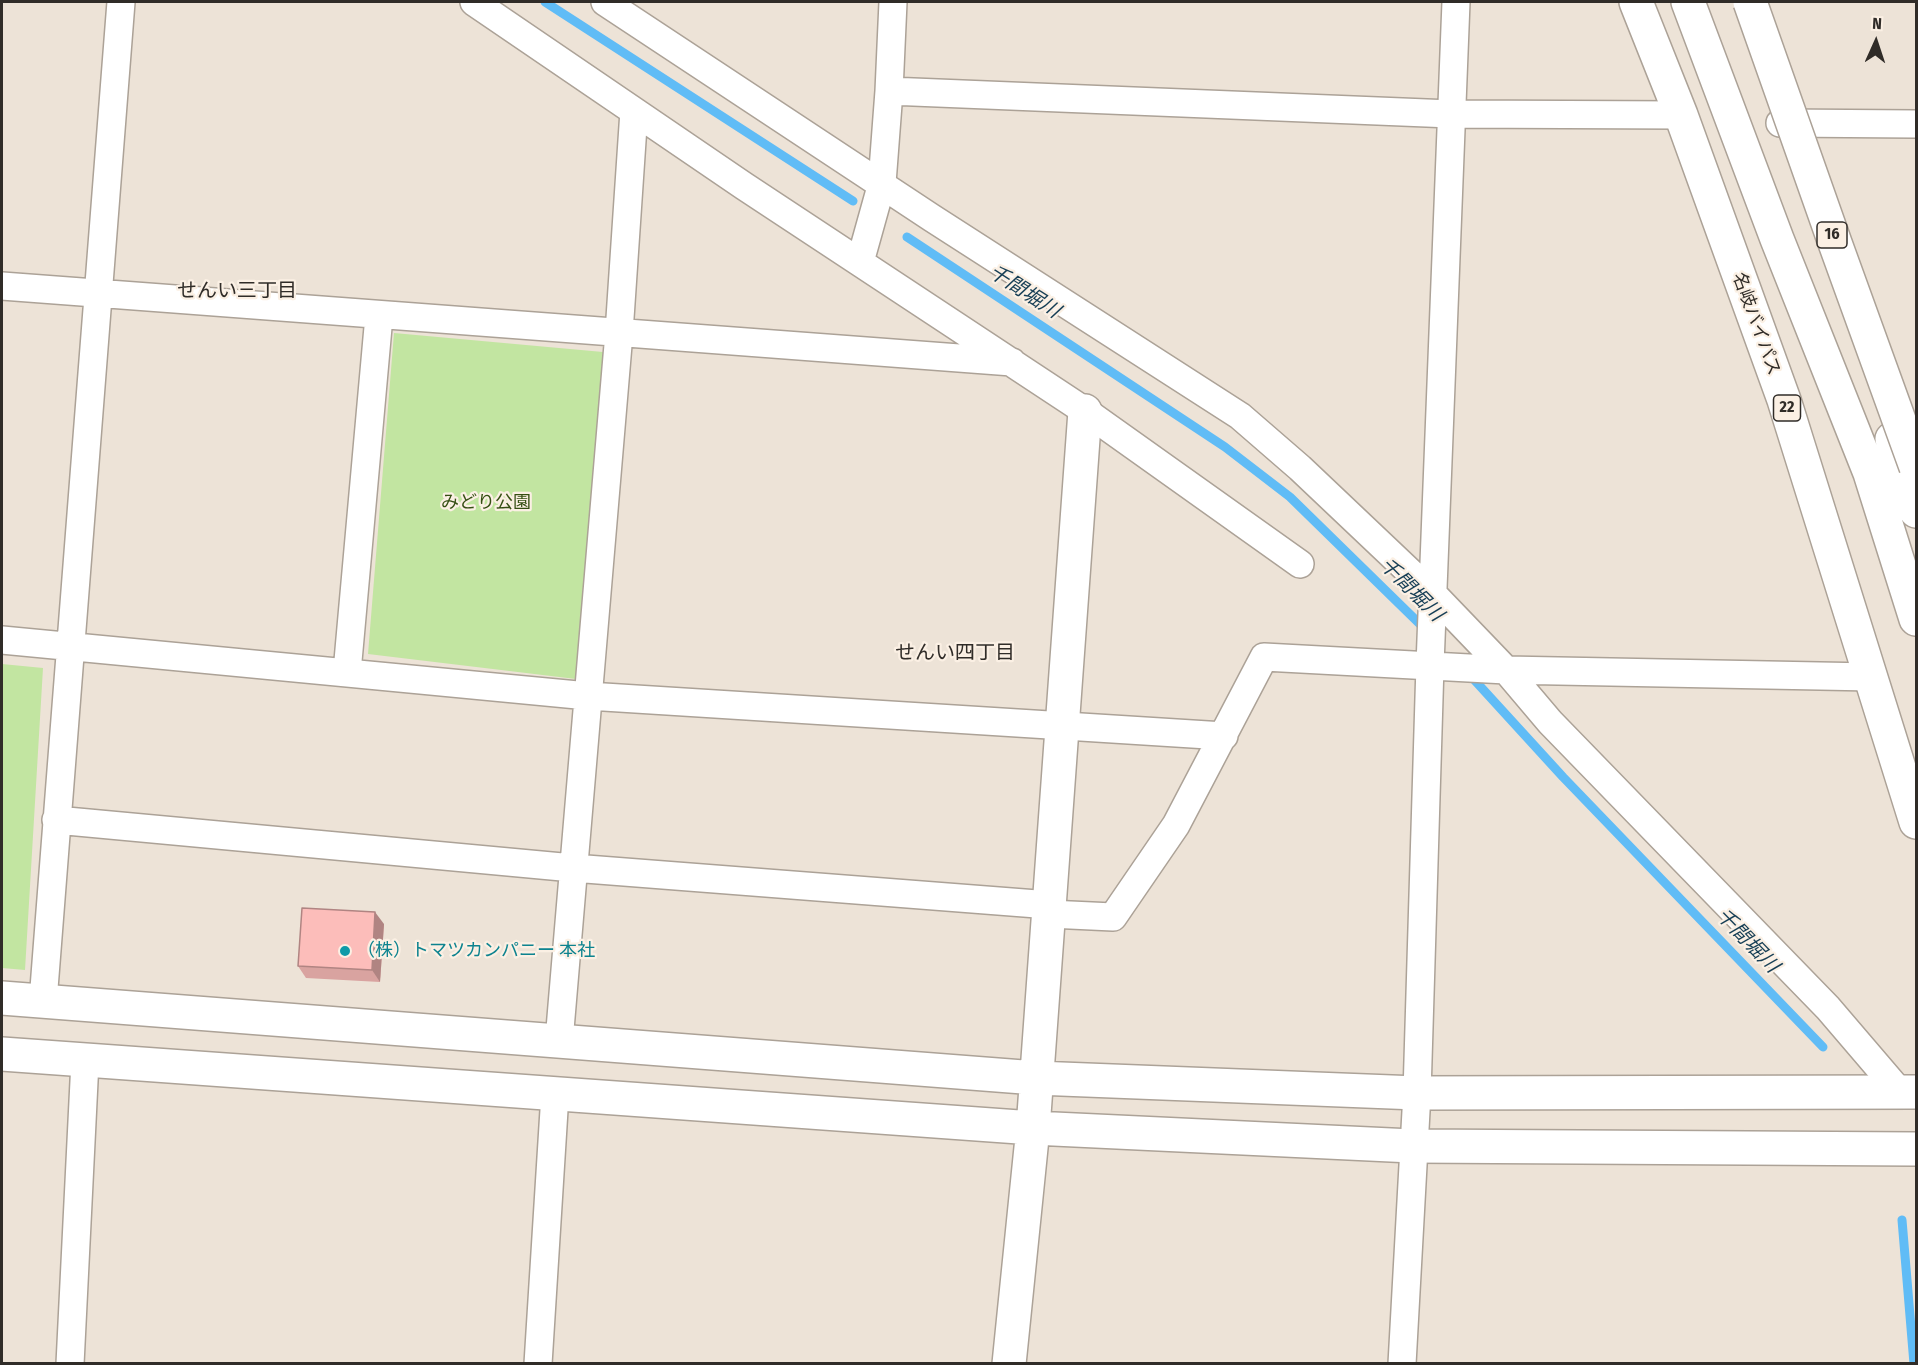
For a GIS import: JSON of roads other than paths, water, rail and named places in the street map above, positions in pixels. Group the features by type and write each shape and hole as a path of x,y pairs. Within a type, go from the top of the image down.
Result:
{"main road":[{"name":"名岐バイパス","path":"1636,2 1682,115 1784,400 1917,822"},
{"path":"1688,2 1777,239 1870,473 1917,619"},
{"path":"1738,2 1874,383 1917,511"},
{"name":"16","path":"1750,2 1917,467"},
{"path":"1009,1364 1033,1128 1086,411"},
{"path":"2,998 1036,1077 1417,1093 1908,1091"},
{"path":"2,1054 1033,1128 1413,1146 1917,1149"}],"street":[{"path":"42,1001 121,2"},
{"path":"474,2 1086,411 1300,564"},
{"path":"605,2 1240,416 1300,468 1908,1091"},
{"path":"860,262 882,183 893,2"},
{"path":"1402,1364 1417,1093 1456,2"},
{"path":"889,91 1451,114 1682,115"},
{"path":"559,1041 619,333 634,111"},
{"path":"1780,123 1917,124"},
{"path":"2,286 1012,362"},
{"path":"347,672 379,316"},
{"path":"2,640 588,696 1224,736"},
{"path":"56,820 1113,917 1176,825 1264,657 1433,662 1498,669 1872,677"},
{"path":"70,1364 86,1061"},
{"path":"538,1364 555,1095"}],"waterway":[{"name":"千間堀川","path":"545,2 853,201"},
{"name":"千間堀川","path":"907,237 1225,447 1290,497 1427,631"},
{"name":"千間堀川","path":"1468,673 1563,777 1823,1047"},
{"name":"千間堀川","path":"1902,1220 1914,1364"}],"place":[{"name":"（株）トマツカンパニー 本社","path":"345,951"}],"district":[{"name":"せんい三丁目","path":"237,291"},
{"name":"せんい四丁目","path":"955,653"}],"park label":[{"name":"みどり公園","path":"486,503"}]}
